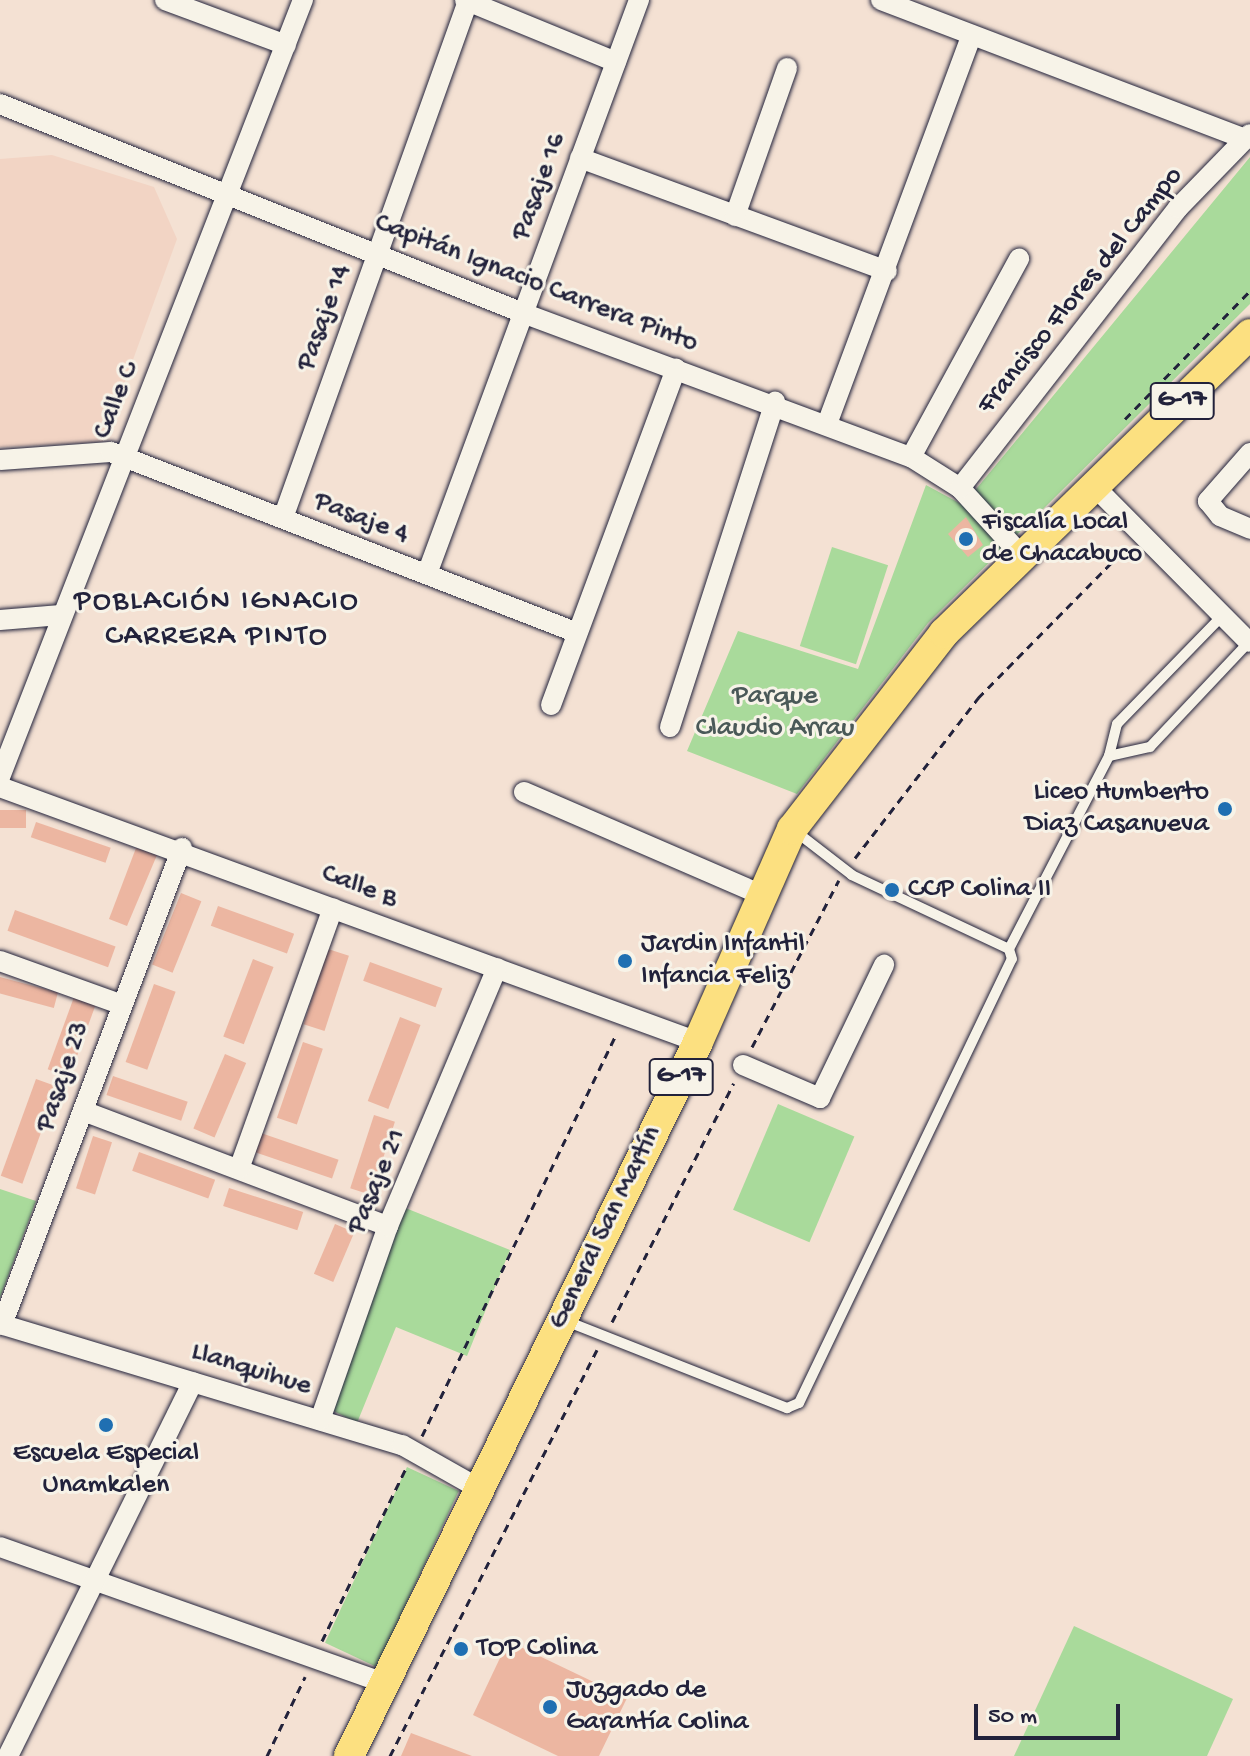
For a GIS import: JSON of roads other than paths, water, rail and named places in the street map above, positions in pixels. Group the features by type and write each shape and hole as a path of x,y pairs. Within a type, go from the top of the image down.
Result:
{"main road":[{"name":"General San Martín","path":"349,1756 698,1042 760,894 792,829 944,633 1250,334"}],"street":[{"path":"165,0 286,45"},
{"name":"Calle C","path":"0,777 303,0"},
{"name":"Pasaje 16","path":"427,574 639,0"},
{"path":"466,1 616,62"},
{"name":"Pasaje 14","path":"283,518 466,1"},
{"path":"886,1 1248,137"},
{"path":"827,424 887,271 972,35"},
{"path":"735,216 787,68"},
{"name":"Capitán Ignacio Carrera Pinto","path":"0,104 523,313 775,401 911,457 960,488 1024,558"},
{"name":"Francisco Flores del Campo","path":"960,488 1178,208 1248,137"},
{"path":"580,158 887,271"},
{"path":"911,457 1019,259"},
{"path":"551,705 676,368"},
{"path":"670,727 775,401"},
{"path":"1250,453 1215,487 1211,508 1250,529"},
{"path":"0,460 125,457"},
{"name":"Pasaje 4","path":"125,457 577,633"},
{"path":"1095,487 1249,642"},
{"path":"0,620 61,615"},
{"name":"Calle B","path":"0,787 182,848 333,908 698,1042"},
{"path":"524,792 760,894"},
{"name":"Pasaje 23","path":"1,1325 83,1111 120,1004 182,848"},
{"path":"239,1169 333,908"},
{"path":"0,961 120,1004"},
{"path":"743,1065 820,1098 884,965"},
{"name":"Pasaje 21","path":"320,1420 388,1226 497,968"},
{"path":"83,1111 388,1226"},
{"name":"Llanquihue","path":"1,1325 402,1445 478,1488"},
{"path":"8,1756 193,1382"},
{"path":"0,1547 97,1576 384,1683"}],"lane":[{"path":"561,1318 787,1408 799,1403 1012,959 1009,949 1109,756 1117,724 1222,616"},
{"path":"1109,756 1150,747 1249,642"},
{"path":"792,829 852,875 1009,949"}],"place":[{"name":"Fiscalía Local de Chacabuco","path":"966,539"},
{"name":"Liceo Humberto Diaz Casanueva","path":"1225,809"},
{"name":"CCP Colina II","path":"892,890"},
{"name":"Jardin Infantil Infancia Feliz","path":"625,961"},
{"name":"Escuela Especial Unamkalen","path":"106,1425"},
{"name":"TOP Colina","path":"461,1649"},
{"name":"Juzgado de Garantía Colina","path":"550,1707"}],"district":[{"name":"POBLACIÓN IGNACIO CARRERA PINTO","path":"217,620"}],"park label":[{"name":"Parque Claudio Arrau","path":"775,713"}]}
